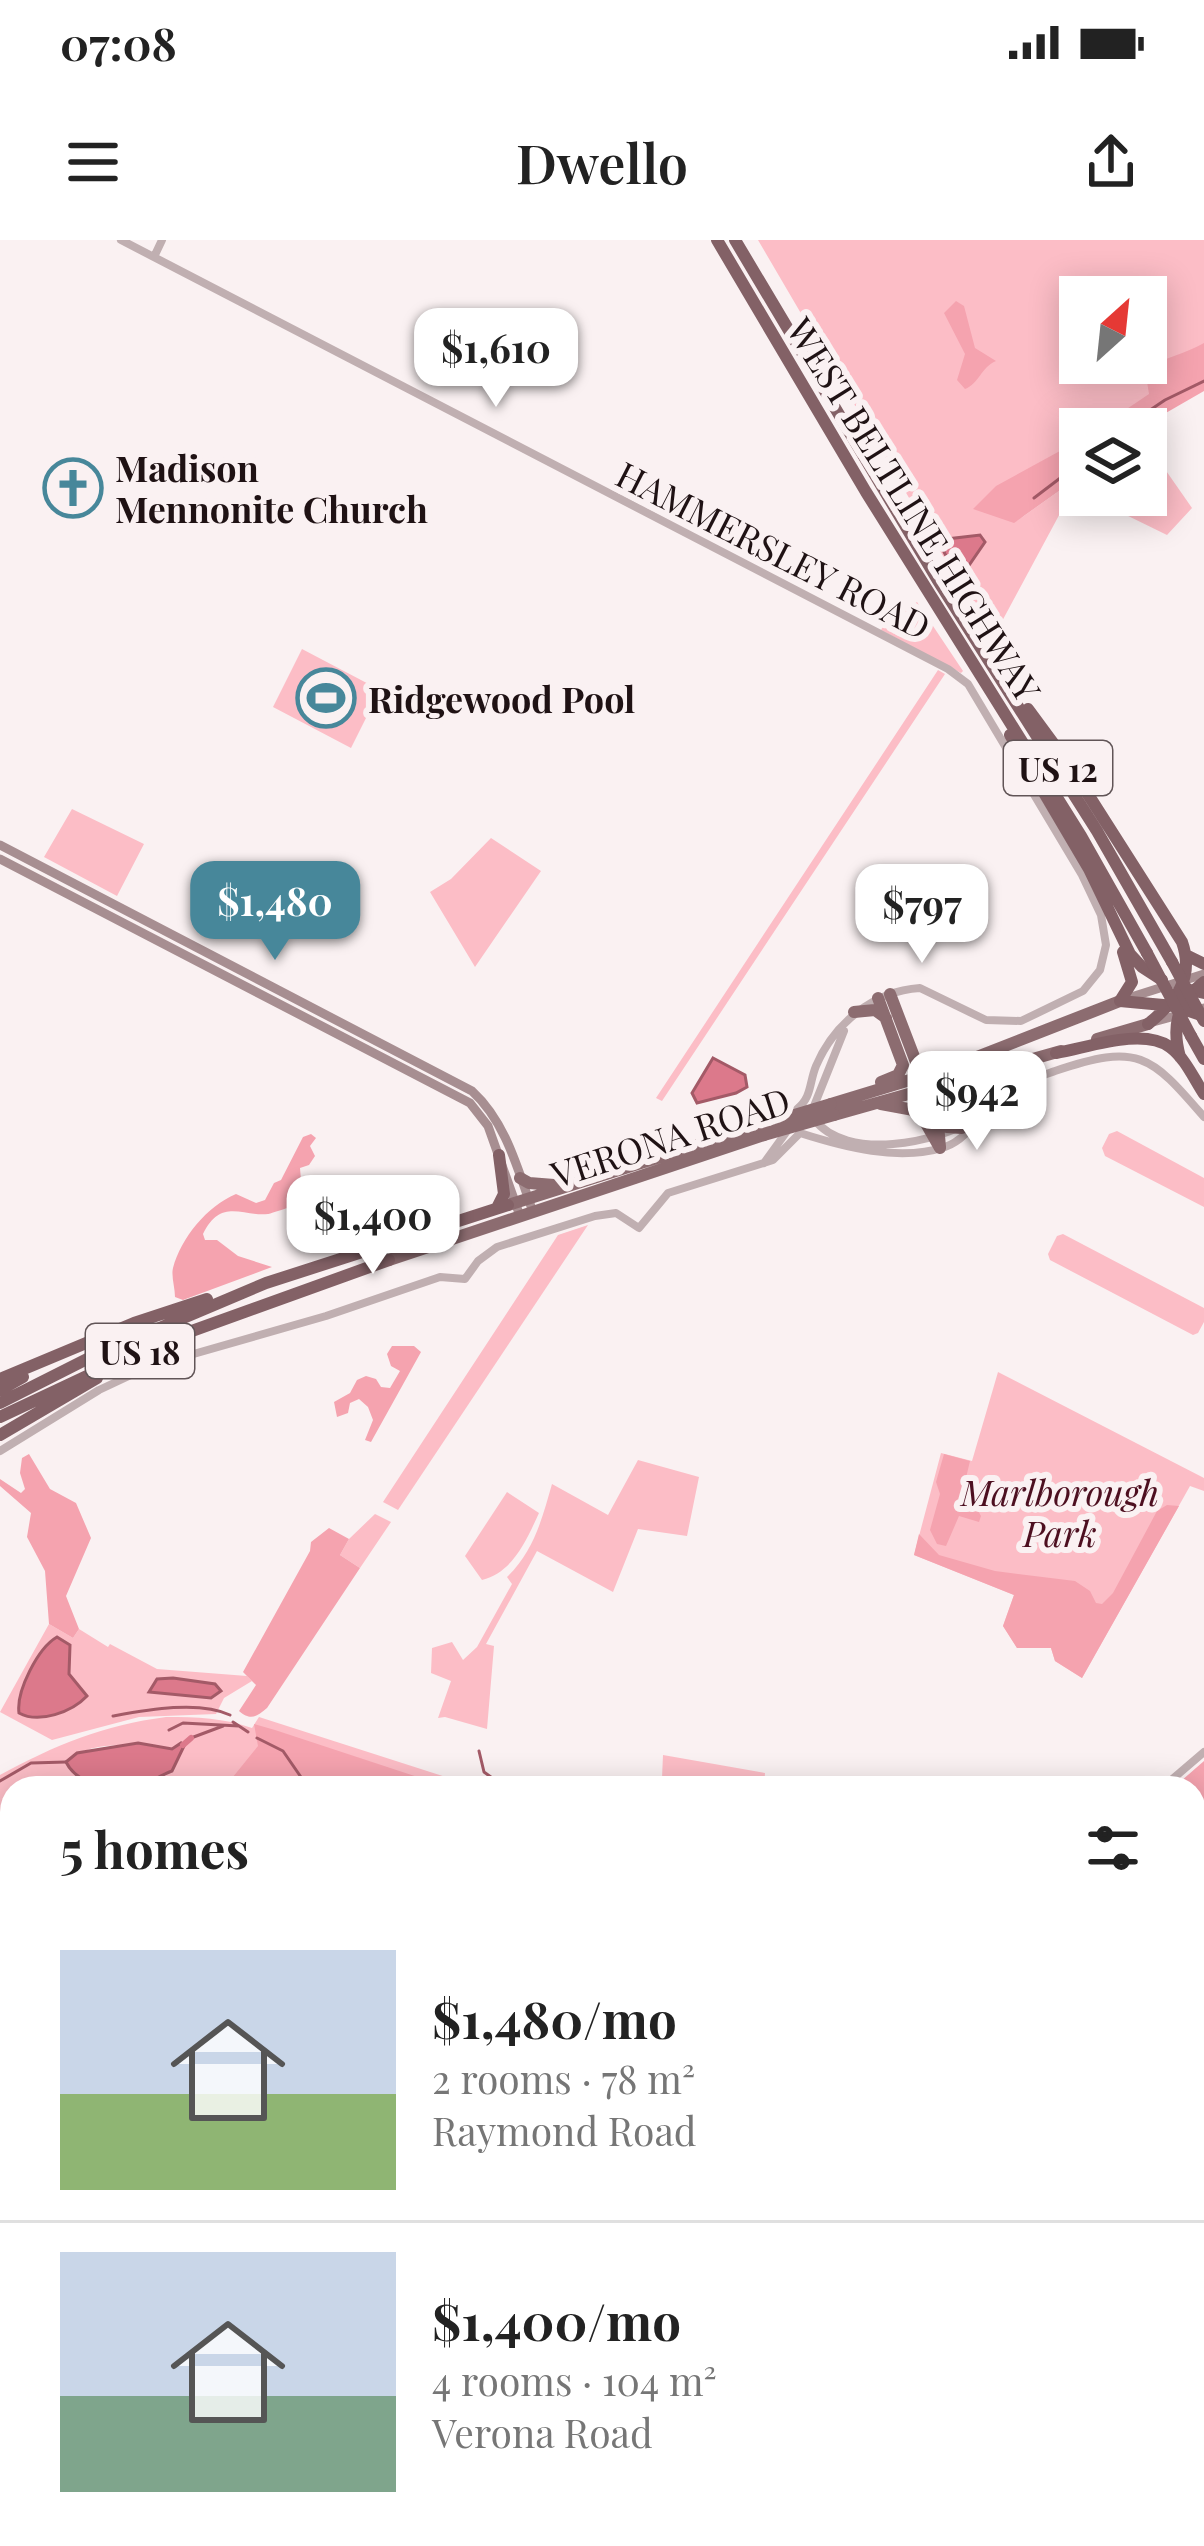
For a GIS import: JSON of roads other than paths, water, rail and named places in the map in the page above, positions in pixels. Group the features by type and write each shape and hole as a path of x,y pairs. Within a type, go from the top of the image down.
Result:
{"highway":[{"name":"WEST BELTLINE HIGHWAY","path":"717,240 1069,816 1204,1059"},
{"name":"WEST BELTLINE HIGHWAY","path":"736,240 937,579 1088,815 1172,962 1188,1013"},
{"path":"937,579 964,610 1070,766 1176,931 1191,985 1188,1013 1176,1034 1181,1059 1204,1094"},
{"path":"932,598 1135,961 1191,985"},
{"path":"1107,906 1132,975 1131,989 1120,1001"},
{"path":"1186,955 1204,964"},
{"path":"836,1107 849,1094 901,1072 902,1058 884,996"},
{"path":"884,996 916,1062 925,1068 964,1062"},
{"name":"US 18","path":"1120,1001 1188,1013"},
{"name":"VERONA ROAD","path":"0,1417 93,1371 389,1261 568,1185 836,1107 1120,1001"},
{"path":"854,1012 875,1010 888,1022"},
{"name":"VERONA ROAD","path":"836,1107 879,1102 1188,1013"},
{"name":"US 18","path":"1056,1053 1149,1040 1166,1045 1181,1059"},
{"path":"933,1142 948,1083"},
{"path":"879,1102 919,1111 933,1142"},
{"path":"937,1113 947,1127 965,1126"},
{"name":"VERONA ROAD","path":"0,1403 266,1283 517,1207 578,1197 762,1130"},
{"path":"499,1155 504,1194 517,1207"},
{"path":"520,1178 568,1185"},
{"path":"0,1379 134,1323 266,1283"},
{"path":"0,1436 88,1383 189,1332"},
{"path":"0,1390 77,1348"}],"main road":[{"path":"0,845 472,1091 493,1113 520,1178 517,1207"},
{"path":"0,859 462,1098 481,1114 517,1207"},
{"name":"VERONA ROAD","path":"1120,1001 1191,985"}],"street":[{"name":"HAMMERSLEY ROAD","path":"121,240 955,673 973,692 1082,875 1104,928 1104,958 1083,991 1018,1022 986,1020 920,988 884,996"},
{"path":"154,257 163,240"},
{"path":"884,996 854,1012 819,1060 808,1098 790,1116 798,1132 863,1150 911,1152 979,1117 1012,1087 1076,1064 1119,1055 1158,1067 1204,1118"},
{"path":"0,1451 86,1397 148,1367 326,1316 440,1276 465,1279 496,1247 580,1220 612,1213 639,1228 668,1193 764,1163 798,1132 812,1127 844,1028"},
{"path":"800,1108 823,1131 847,1140 933,1142 966,1134 979,1117"},
{"path":"1176,1776 1204,1752"}],"waterway":[{"path":"1153,408 1204,381"},
{"path":"1034,498 1059,479"},
{"path":"113,1716 188,1707 230,1715"},
{"path":"233,1722 248,1732"},
{"path":"169,1730 183,1723 239,1726"},
{"path":"191,1738 223,1726"},
{"path":"183,1745 191,1738"},
{"path":"257,1738 283,1751 300,1776"},
{"path":"479,1751 490,1776"},
{"path":"9,1776 31,1763 66,1762"}],"place":[{"name":"Madison Mennonite Church","path":"73,488"},
{"name":"Ridgewood Pool","path":"326,698"}],"park label":[{"name":"Marlborough Park","path":"1060,1512"}]}
